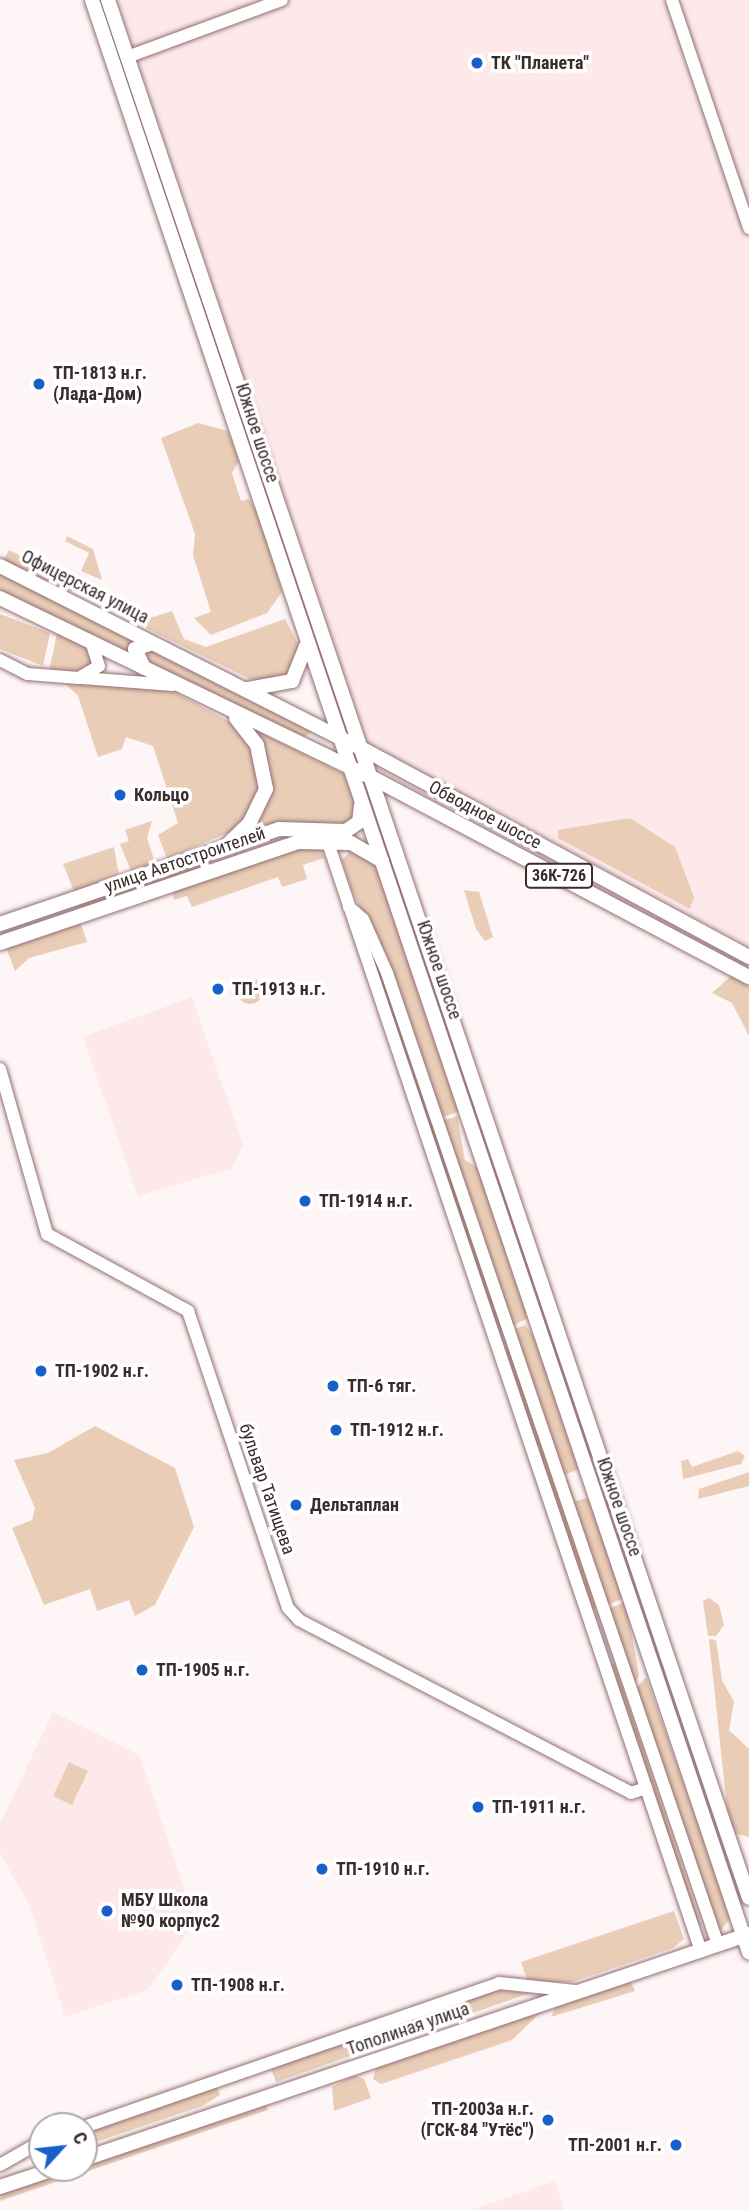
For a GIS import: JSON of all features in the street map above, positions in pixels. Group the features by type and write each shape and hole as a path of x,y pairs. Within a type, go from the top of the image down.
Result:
{"main road":[{"name":"Южное шоссе","path":"92,0 746,1935 749,1952"},
{"name":"Южное шоссе","path":"107,0 749,1898"},
{"name":"Офицерская улица","path":"0,566 359,747"},
{"path":"0,598 233,715 350,767"},
{"path":"243,689 292,681 304,664 306,638"},
{"name":"Офицерская улица","path":"147,672 134,653 152,643"},
{"name":"улица Автостроителей","path":"217,851 249,824 265,789 257,745 233,715"},
{"path":"300,744 313,736 310,723"},
{"name":"Обводное шоссе","path":"359,747 749,957"},
{"name":"Обводное шоссе","path":"350,767 749,977"},
{"name":"улица Автостроителей","path":"0,943 299,842 355,826 361,802"},
{"name":"улица Автостроителей","path":"0,924 279,829 325,836 361,846 382,861"},
{"path":"217,851 218,869"},
{"name":"Тополиная улица","path":"98,2154 746,1935"},
{"path":"0,2187 28,2178"}],"street":[{"path":"127,57 282,0"},
{"path":"672,0 749,228"},
{"path":"79,678 99,666 92,644"},
{"path":"0,660 28,674 173,685"},
{"path":"325,836 701,1951"},
{"path":"346,904 363,919 387,973 718,1945"},
{"name":"бульвар Татищева","path":"0,1069 47,1234 188,1311 288,1608 299,1620 631,1793 646,1788"},
{"path":"98,2122 499,1983 580,1992"},
{"path":"0,2165 28,2149"}],"shaded area":[{"path":"117,0 749,0 749,946 368,743"},
{"path":"198,423 228,431 239,461 232,473 241,501 249,499 258,513 282,592 267,613 211,635 194,618 211,612 193,555 195,534 161,438"},
{"path":"67,536 93,549 102,580 81,571 89,553 65,541"},
{"path":"9,550 72,582 72,592 3,562"},
{"path":"0,572 140,642 131,655 0,591"},
{"path":"89,591 121,614 135,614 138,622 172,611 184,639 206,647 285,619 303,653 292,677 258,683 85,598"},
{"path":"0,614 50,633 43,666 0,649"},
{"path":"57,633 90,649 96,657 87,673 49,672"},
{"path":"147,648 311,730 311,733 304,737 147,664 138,652"},
{"path":"66,684 163,686 234,724 248,738 261,792 239,828 167,859 158,835 178,823 153,746 126,737 122,749 98,757 78,696"},
{"path":"243,724 344,774 359,811 347,828 239,838 263,812 270,781 264,750"},
{"path":"630,818 675,847 694,897 690,909 558,838 558,830"},
{"path":"152,821 147,838 155,862 131,871 120,844 129,841 125,830"},
{"path":"300,845 320,848 324,858 303,865 307,879 282,887 278,877 192,907 187,896 174,900 173,890"},
{"path":"114,847 119,875 74,891 63,864"},
{"path":"353,848 374,859 461,1111 440,1118 382,950 351,889 342,860"},
{"path":"211,861 208,866 80,910 77,903"},
{"path":"464,890 479,892 493,937 485,941 476,929"},
{"path":"79,918 87,942 29,958 15,971 6,947"},
{"path":"732,975 749,985 749,1036 732,1003 712,993"},
{"path":"250,978 259,982 263,991 259,1000 250,1004 241,1000 237,991 241,982"},
{"path":"192,997 243,1145 232,1168 138,1196 83,1037"},
{"path":"457,1116 465,1160 480,1169 530,1317 510,1327 442,1121"},
{"path":"433,1121 501,1325 498,1329 426,1123"},
{"path":"525,1325 537,1339 576,1454 578,1470 560,1476 511,1331"},
{"path":"505,1347 509,1350 596,1608 589,1610"},
{"path":"95,1426 175,1468 194,1527 155,1605 135,1616 129,1600 97,1611 90,1589 44,1605 12,1528 32,1520 35,1508 14,1460 48,1453"},
{"path":"738,1451 745,1456 741,1464 683,1479 681,1461 688,1459 692,1467"},
{"path":"749,1472 749,1486 698,1499 699,1489"},
{"path":"568,1479 575,1501 587,1498 595,1509 625,1598 604,1606 562,1481"},
{"path":"709,1598 719,1605 724,1625 716,1636 708,1636 703,1601"},
{"path":"626,1602 639,1675 632,1689 605,1610"},
{"path":"709,1639 716,1640 722,1680 734,1702 729,1730 749,1749 749,1837 736,1834 728,1817"},
{"path":"610,1662 615,1665 701,1925 697,1926"},
{"path":"646,1677 731,1917 719,1933 633,1692"},
{"path":"53,1712 139,1755 195,1921 148,1990 65,2017 29,1904 0,1854 0,1824"},
{"path":"69,1762 88,1771 72,1805 53,1796"},
{"path":"674,1911 684,1939 673,1948 572,1982 528,1982 521,1962"},
{"path":"631,1982 635,1991 551,2017 555,2007"},
{"path":"492,1990 530,1993 276,2082 270,2066"},
{"path":"541,2012 512,2040 381,2084 373,2079 376,2068"},
{"path":"354,2075 364,2079 371,2098 334,2111 332,2087"},
{"path":"216,2084 220,2095 202,2106 98,2141 98,2123"},
{"path":"266,2104 268,2110 98,2168 98,2161"},
{"path":"555,2181 565,2210 470,2210"},
{"path":"35,2182 56,2182 0,2201 0,2194"}],"place":[{"name":"ТК \"Планета\"","path":"477,63"},
{"name":"ТП-1813 н.г. (Лада-Дом)","path":"39,384"},
{"name":"Кольцо","path":"120,795"},
{"name":"ТП-1913 н.г.","path":"218,989"},
{"name":"ТП-1914 н.г.","path":"305,1201"},
{"name":"ТП-1902 н.г.","path":"41,1371"},
{"name":"ТП-6 тяг.","path":"333,1386"},
{"name":"ТП-1912 н.г.","path":"336,1430"},
{"name":"Дельтаплан","path":"296,1505"},
{"name":"ТП-1905 н.г.","path":"142,1670"},
{"name":"ТП-1911 н.г.","path":"478,1807"},
{"name":"ТП-1910 н.г.","path":"322,1869"},
{"name":"МБУ Школа №90 корпус2","path":"107,1911"},
{"name":"ТП-1908 н.г.","path":"177,1985"},
{"name":"ТП-2003а н.г. (ГСК-84 \"Утёс\")","path":"548,2120"},
{"name":"ТП-2001 н.г.","path":"676,2145"}]}
